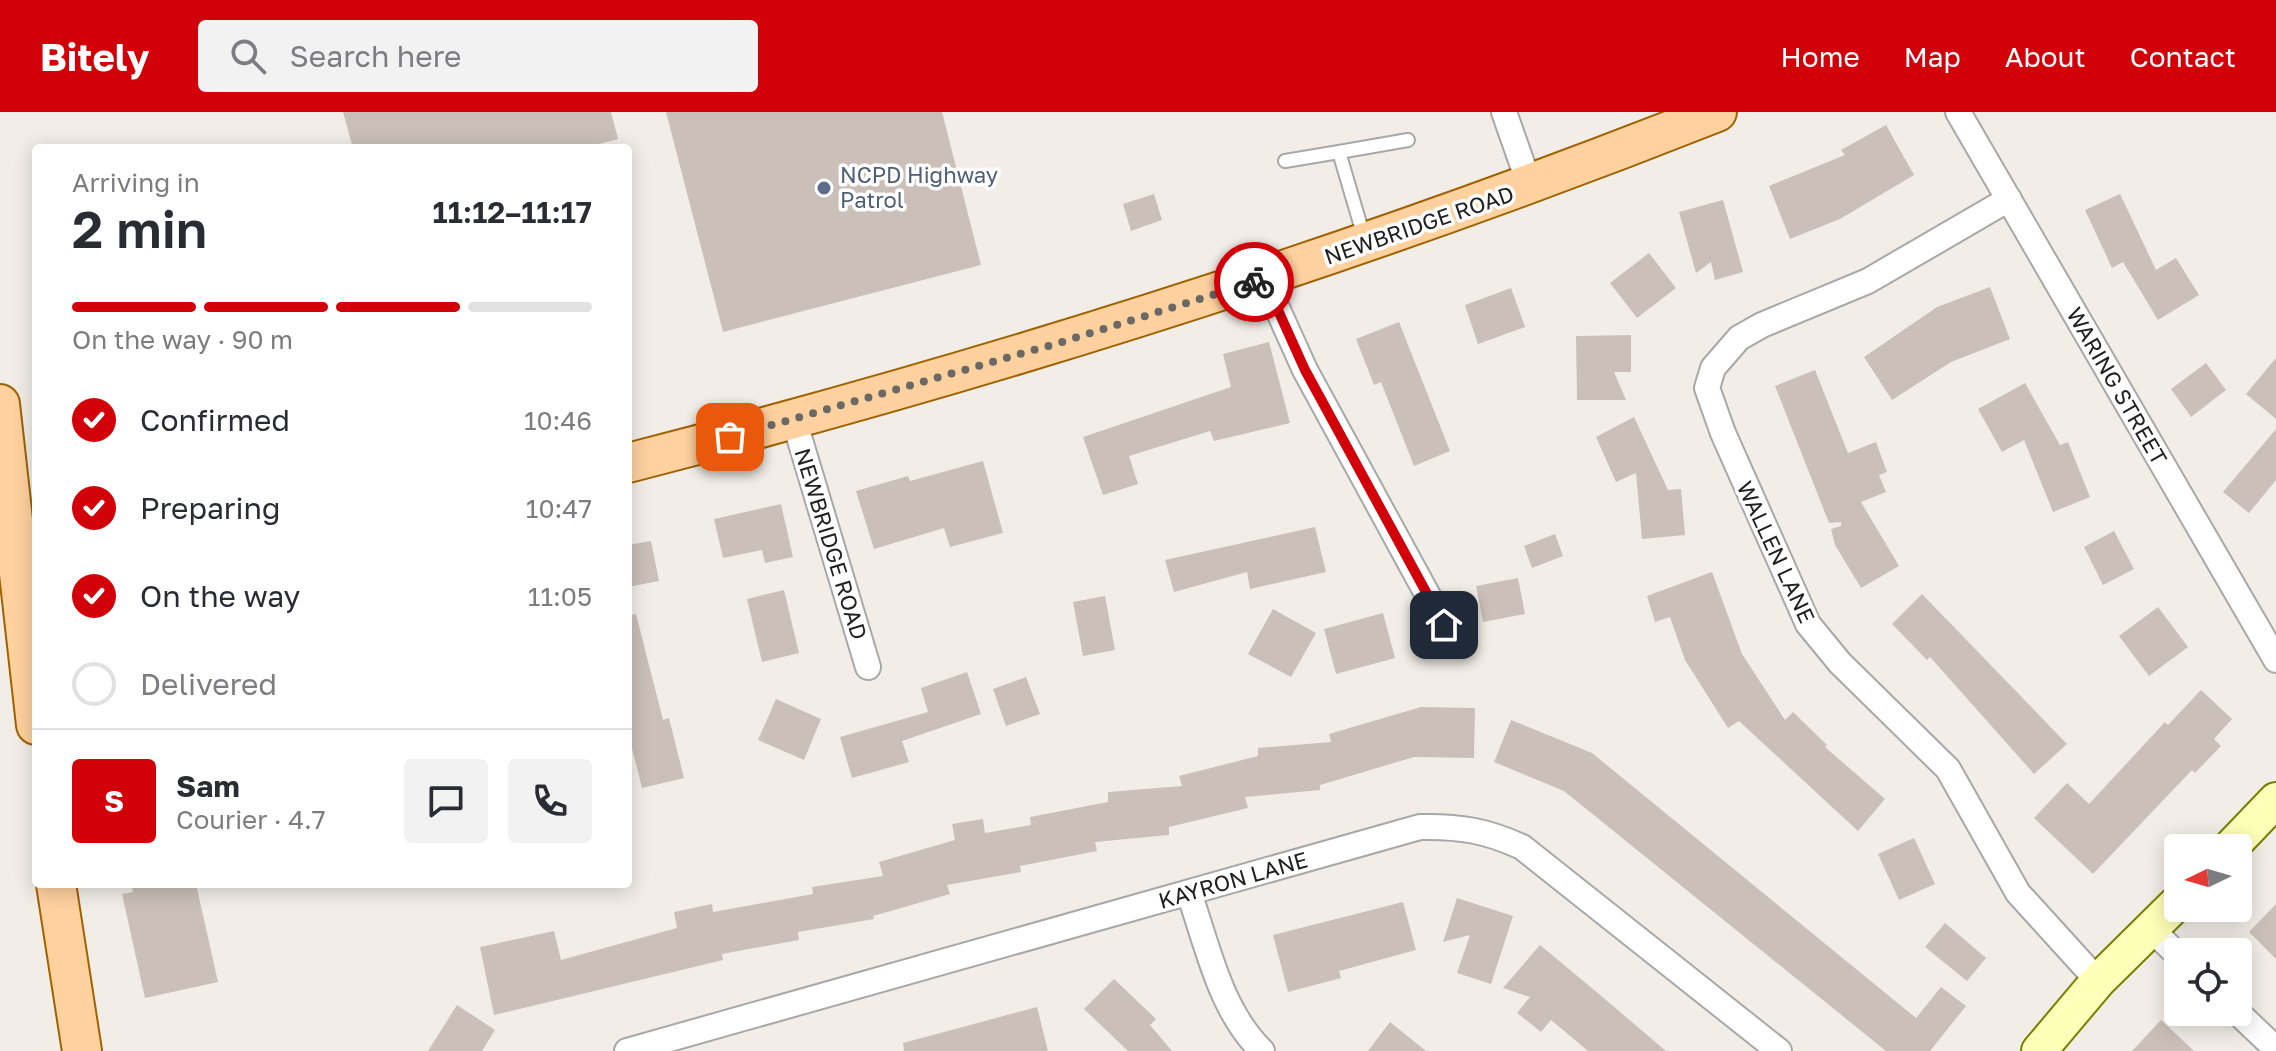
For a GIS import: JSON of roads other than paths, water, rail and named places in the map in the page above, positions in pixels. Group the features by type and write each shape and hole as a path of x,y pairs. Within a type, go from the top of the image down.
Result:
{"main road":[{"name":"NEWBRIDGE ROAD","path":"632,462 794,420 1264,279 1530,186 1717,112"},
{"path":"0,404 22,674 32,710"},
{"path":"2243,834 2276,800"},
{"path":"57,888 82,1051"},
{"path":"2039,1051 2098,981 2164,917"}],"street":[{"path":"1504,112 1530,186"},
{"name":"WARING STREET","path":"1958,112 2276,660"},
{"name":"WALLEN LANE","path":"2009,199 1868,281 1762,325 1739,338 1713,368 1707,388 1723,433 1808,624 1840,663 1948,769 2018,893 2098,981"},
{"path":"1264,279 1305,370 1444,625"},
{"name":"NEWBRIDGE ROAD","path":"794,420 868,667"},
{"name":"KAYRON LANE","path":"627,1051 1420,827 1462,826 1488,831 1522,847 1779,1051"},
{"path":"1189,893 1228,1005 1239,1025 1262,1051"},
{"path":"2152,930 2164,942"},
{"path":"2252,1026 2276,1049"}],"lane":[{"path":"1285,161 1408,140"},
{"path":"1339,152 1366,244"}],"place":[{"name":"NCPD Highway Patrol","path":"824,188"}]}
